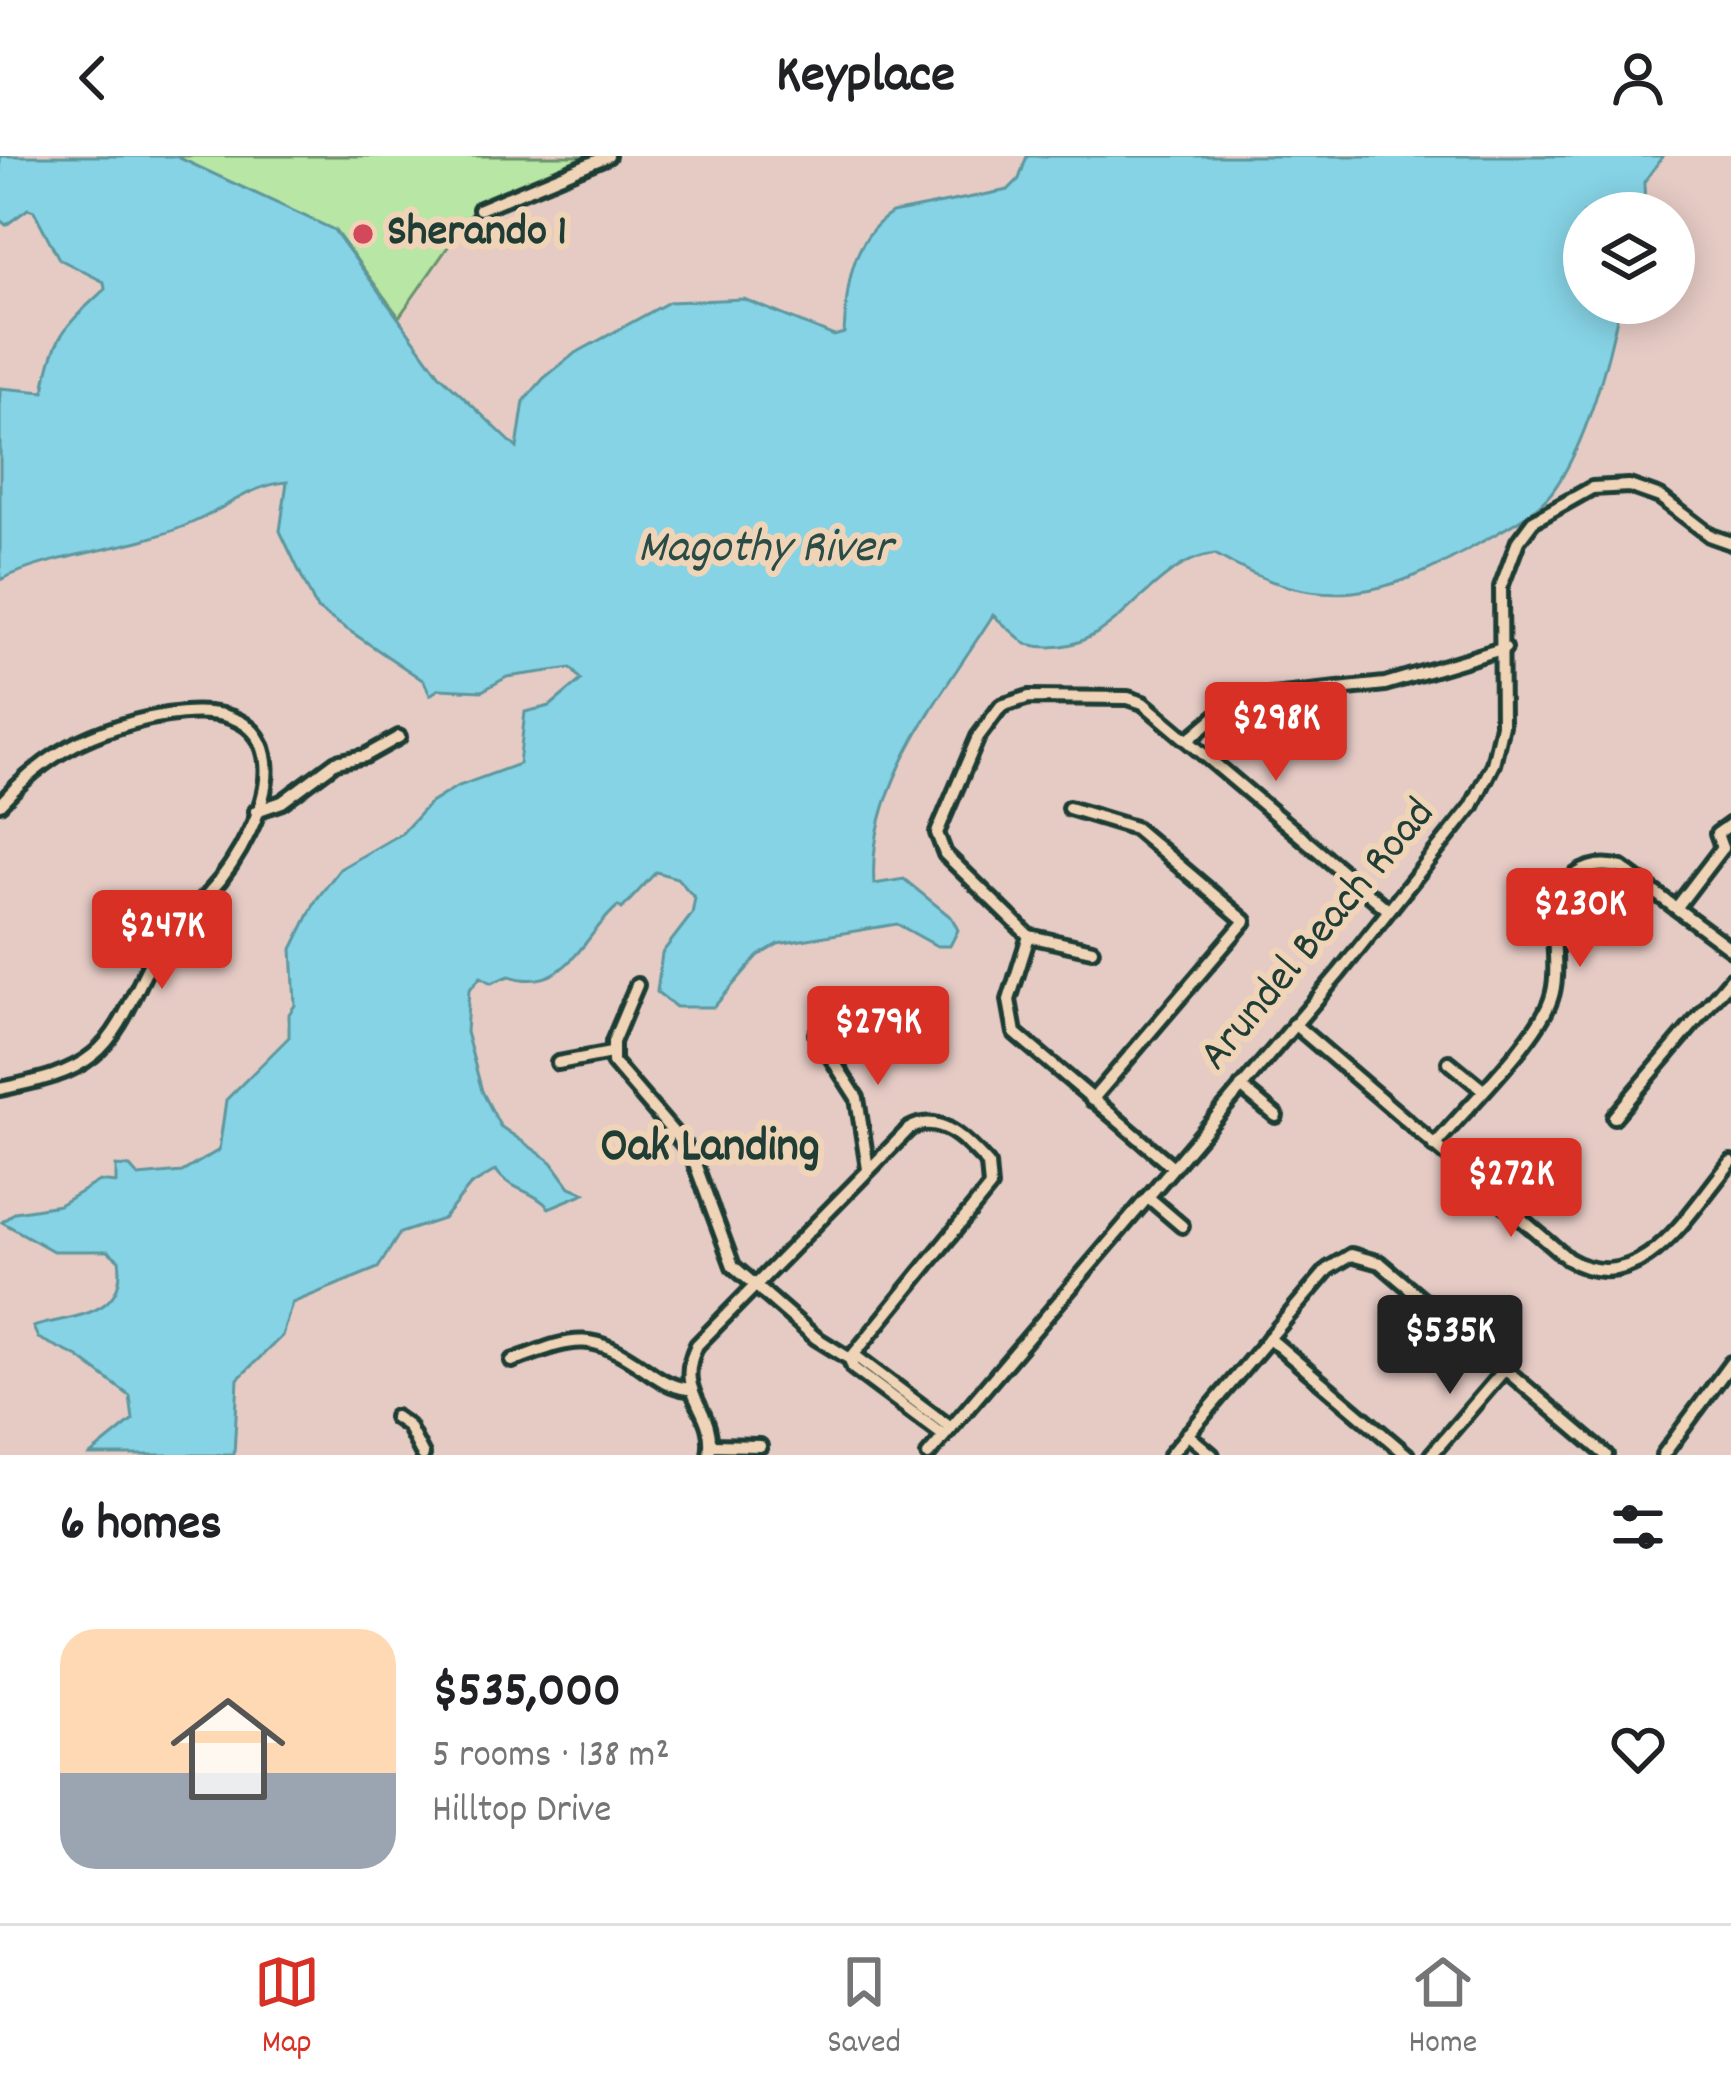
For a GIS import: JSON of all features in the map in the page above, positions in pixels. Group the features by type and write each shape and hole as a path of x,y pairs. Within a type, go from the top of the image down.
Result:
{"street":[{"path":"480,209 608,156"},
{"name":"Arundel Beach Road","path":"928,1455 1294,1024 1484,785 1502,725 1505,648 1499,599 1517,542 1533,520 1574,494 1610,485 1644,490 1711,536 1731,543"},
{"path":"1188,740 1235,700 1391,683 1505,648"},
{"path":"1092,950 1029,936 941,848 939,824 958,778 990,719 1016,698 1136,699 1388,910"},
{"path":"0,804 38,769 84,740 121,726 195,711 232,717 255,733 266,755 268,779 232,861 161,944 97,1054 64,1073 0,1090"},
{"path":"256,811 282,802 336,762 365,756 399,737"},
{"path":"1069,808 1135,828 1245,921 1092,1100"},
{"path":"1677,908 1727,849 1718,834 1731,824"},
{"path":"1434,1146 1548,1007 1556,977 1557,904 1579,872 1600,865 1622,868 1731,949"},
{"path":"1029,936 1009,1000 1011,1026 1020,1041 1173,1167"},
{"path":"1613,1118 1731,979"},
{"path":"637,985 611,1053 617,1071 693,1156 724,1250 752,1287 850,1359 853,1368 947,1432"},
{"path":"860,1005 833,1017 816,1034 857,1098 868,1169"},
{"path":"1294,1024 1568,1258 1604,1271 1646,1259 1731,1162"},
{"path":"558,1064 611,1053"},
{"path":"1449,1063 1482,1090"},
{"path":"1240,1088 1276,1116"},
{"path":"760,1446 710,1450 706,1419 688,1390 695,1348 909,1129 932,1121 982,1157 992,1178 983,1201 850,1359"},
{"path":"1148,1197 1182,1226"},
{"path":"1170,1455 1328,1269 1352,1255 1380,1263 1606,1455"},
{"path":"1269,1338 1407,1455"},
{"path":"512,1361 568,1340 592,1339 668,1384 688,1390"},
{"path":"1663,1455 1731,1363"},
{"path":"1431,1455 1505,1369"},
{"path":"395,1417 413,1433 423,1455"},
{"path":"1187,1434 1212,1455"}],"green space":[{"path":"175,156 600,156 475,208 399,317 335,231"}],"water":[{"name":"Magothy River","path":"0,156 175,156 334,230 439,374 517,448 524,401 544,378 574,354 669,302 744,299 834,336 844,333 853,266 878,224 892,213 1008,190 1019,179 1027,156 1663,156 1644,182 1644,192 1563,192 1563,324 1615,324 1586,427 1564,473 1538,507 1512,525 1417,575 1353,592 1288,586 1215,554 1190,561 1168,575 1106,627 1057,647 1026,644 993,615 912,742 895,776 875,847 874,884 904,879 952,918 958,930 950,946 937,946 897,924 778,944 758,956 714,1007 676,1007 657,992 662,953 692,914 695,898 677,878 656,872 622,909 618,906 605,918 559,970 529,980 509,976 491,983 481,977 469,990 466,1032 482,1091 500,1126 552,1162 570,1187 585,1193 549,1208 496,1170 470,1186 443,1219 400,1233 378,1268 292,1303 282,1336 238,1379 234,1455 90,1455 133,1420 130,1396 78,1357 38,1338 33,1327 106,1304 115,1293 119,1260 108,1251 53,1251 2,1222 15,1212 59,1205 99,1181 116,1183 116,1166 130,1167 138,1176 182,1172 219,1150 226,1100 289,1037 289,1014 295,1005 292,949 316,900 340,869 402,833 429,804 456,787 519,764 525,712 550,706 581,680 571,668 507,677 482,691 439,689 430,695 424,681 317,609 280,531 287,482 250,492 170,532 46,563 0,580 0,388 44,392 63,334 105,289 104,282 59,259 34,211 28,209 6,225 0,220"}],"place":[{"name":"Sherando 1","path":"363,234"}],"district":[{"name":"Oak Landing","path":"710,1149"}]}
